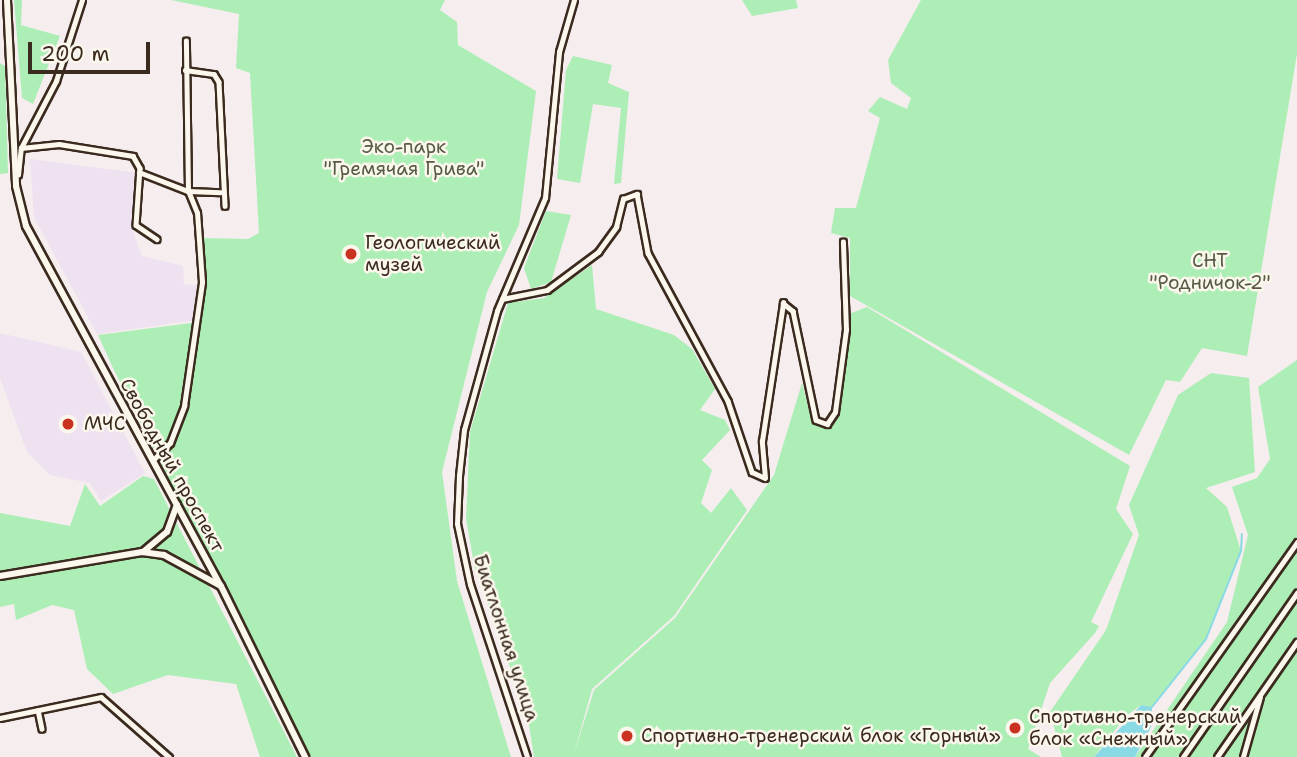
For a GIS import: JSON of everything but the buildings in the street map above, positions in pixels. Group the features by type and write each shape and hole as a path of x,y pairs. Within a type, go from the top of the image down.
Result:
{"main road":[{"name":"Свободный проспект","path":"8,0 16,186 26,226 221,586 306,757"},
{"path":"142,552 167,532 177,505"},
{"path":"0,576 142,552 164,555 221,586"}],"street":[{"path":"16,186 21,148 56,81 82,0"},
{"name":"Биатлонная улица","path":"527,757 470,585 457,524 464,430 502,299 545,198 559,52 574,0"},
{"path":"153,460 170,443 192,367 202,282 197,213 188,191 186,41"},
{"path":"185,70 214,74 219,82 220,192 225,206"},
{"path":"21,148 59,144 133,156 139,172 136,225 157,239"},
{"path":"139,172 188,191 220,192"},
{"path":"502,299 547,290 598,252 616,228 623,200 637,194 648,253 728,401 752,472 765,478 762,441 783,303 793,311 816,420 827,424 835,412 846,330 843,242"},
{"path":"1145,757 1297,542"},
{"path":"1183,757 1297,593"},
{"path":"1217,757 1297,642"},
{"path":"1244,757 1261,693"},
{"path":"0,718 101,697 169,757"},
{"path":"38,710 42,729"}],"shaded area":[{"path":"30,159 137,173 131,227 142,256 183,266 184,284 199,286 196,320 97,334 34,217"},
{"name":"МЧС","path":"0,333 81,352 145,473 101,501 90,483 50,475 27,452 0,378"}],"green space":[{"path":"14,0 22,0 21,25 60,36 33,104 22,98"},
{"name":"Эко-парк \"Гремячая Грива\"","path":"171,0 445,0 440,10 457,22 458,45 536,91 519,225 487,292 442,472 457,581 511,757 309,757 98,335 199,322 202,238 248,239 259,233 250,73 236,68 239,14"},
{"path":"742,0 796,0 798,8 752,16"},
{"name":"СНТ \"Родничок-2\"","path":"921,0 1297,0 1297,54 1247,356 1202,348 1180,382 1166,380 1129,455 850,296 850,238 831,233 835,208 856,208 880,118 868,111 880,97 907,109 911,98 891,83 888,60"},
{"path":"573,56 612,65 608,83 629,92 621,183 614,184 621,108 593,104 580,183 557,179 566,70"},
{"path":"0,63 5,66 8,173 0,174"},
{"path":"546,211 571,215 551,282 531,289 524,268"},
{"path":"592,265 596,309 674,335 692,349 715,389 700,410 725,420 730,430 702,460 712,470 701,503 711,513 731,488 747,510 674,616 592,689 574,754 594,690 675,618 774,475 802,383 812,422 826,428 833,423 849,314 867,307 1130,466 1116,509 1133,534 1091,622 1099,626 1050,683 1028,749 1041,757 534,757 528,719 474,564 466,519 470,432 508,303 544,298"},
{"path":"1297,360 1297,757 1135,757 1227,622 1248,535 1232,487 1257,478 1270,459 1258,387"},
{"path":"1211,373 1249,378 1255,472 1206,488 1227,507 1241,551 1206,639 1152,707 1141,705 1126,716 1094,757 1062,757 1050,712 1106,630 1139,535 1129,505 1178,395"},
{"path":"143,476 154,479 297,757 260,757 236,684 168,675 113,694 87,669 74,610 52,605 16,620 14,604 0,607 0,513 70,526 85,484 100,506"}],"water":[{"path":"1141,705 1152,707 1151,727 1135,757 1094,757"}],"waterway":[{"path":"1152,707 1206,639 1241,551 1242,534"}],"place":[{"name":"Геологический музей","path":"351,254"},
{"name":"МЧС","path":"68,424"},
{"name":"Спортивно-тренерский блок «Снежный»","path":"1015,728"},
{"name":"Спортивно-тренерский блок «Горный»","path":"627,736"}]}
